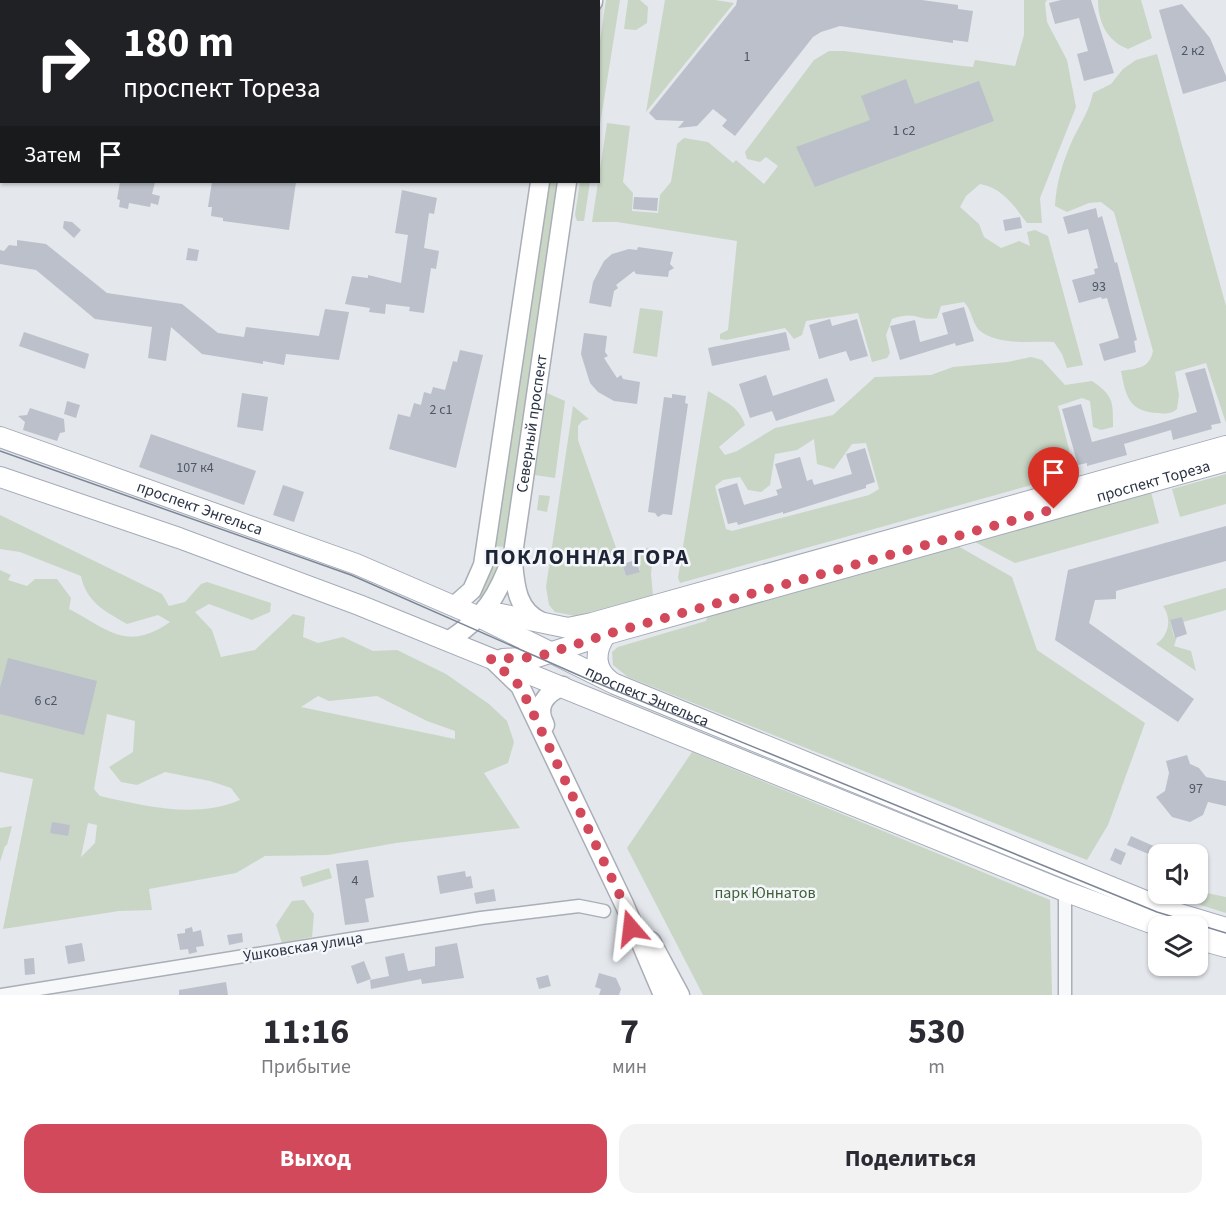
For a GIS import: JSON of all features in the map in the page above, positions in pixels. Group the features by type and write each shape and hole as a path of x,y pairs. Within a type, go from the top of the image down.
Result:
{"main road":[{"name":"Северный проспект","path":"454,606 472,590 483,565 540,183"},
{"name":"Северный проспект","path":"448,641 470,627 495,599 513,554 567,183"},
{"name":"проспект Энгельса","path":"0,437 356,564 479,617 615,684 1170,911 1226,928"},
{"name":"проспект Тореза","path":"479,617 501,614 549,626 568,628 592,623 1226,446"},
{"name":"проспект Тореза","path":"491,659 525,659 606,634 1226,460"},
{"name":"проспект Энгельса","path":"0,477 179,538 448,641 1067,892 1148,922"},
{"path":"513,554 518,598 536,620 549,626"},
{"path":"606,634 599,644 597,656 599,667 605,677 615,684"},
{"path":"491,659 520,686 625,906 663,995"},
{"path":"563,686 550,692 544,699 540,715 632,905 680,995"},
{"path":"1032,877 1039,871 1040,857"},
{"path":"625,906 649,995"},
{"path":"1208,942 1226,947"}],"street":[{"path":"530,183 536,205"},
{"path":"1065,995 1065,899 1067,892"},
{"name":"Ушковская улица","path":"2,995 482,918 579,906 604,911"}],"green space":[{"path":"606,0 620,0 600,125 600,40"},
{"path":"628,0 640,0 648,7 647,23 636,30 624,29"},
{"path":"665,0 715,0 734,3 646,112"},
{"path":"1024,0 1047,0 1045,3 1047,22 1067,60 1076,107 1040,198 1042,223 1027,223 1002,194 980,184 966,196 960,207 979,224 984,237 1001,248 1019,241 1030,246 1027,232 1035,230 1048,236 1083,365 1067,368 1054,342 1005,341 986,335 977,327 964,302 941,306 937,318 907,316 892,319 886,335 890,353 887,358 872,362 858,313 806,321 802,335 794,339 785,328 726,340 720,339 720,334 728,330 737,241 617,222 592,222 598,183 600,183 607,123 630,126 623,182 633,193 632,211 658,213 660,195 671,182 677,144 684,138 708,142 733,163 736,160 764,184 778,166 766,157 760,162 747,159 745,152 814,60 829,51 973,67 975,60 1015,66 1024,35"},
{"path":"1098,0 1141,0 1152,38 1128,49 1121,46 1105,30 1098,8"},
{"path":"1157,54 1226,306 1226,423 1206,363 1175,372 1179,395 1177,409 1173,412 1141,410 1131,401 1127,395 1121,371 1146,364 1153,351 1114,212 1101,202 1089,203 1067,212 1055,206 1063,165 1093,93 1111,84 1123,69 1136,60"},
{"path":"550,183 560,183 505,547 495,546"},
{"path":"580,183 590,183 584,221 577,221 575,215"},
{"path":"640,308 663,311 657,357 633,353"},
{"path":"1031,357 1042,360 1065,385 1092,381 1105,391 1111,400 1113,427 1101,430 1093,427 1090,401 1082,398 1058,406 1074,469 1071,474 680,583 678,578 708,391 735,409 745,425 719,447 725,455 737,451 775,428 833,415 875,377 931,375 953,367 1008,362","holes":["814,439 817,464 834,469 852,444 866,443 879,489 869,495 732,531 726,529 715,486 723,480 740,477 748,490 761,492 770,485 775,454 797,450"]},
{"path":"547,393 565,401 555,478 535,475"},
{"path":"573,406 589,419 582,421 578,426 578,440 626,576 640,571 636,552 646,548 654,549 651,574 653,595 575,616 555,612 549,605 546,587"},
{"path":"1226,474 1226,504 1180,517 1172,489"},
{"path":"1151,492 1159,523 1015,563 973,541"},
{"path":"539,495 550,496 547,512 537,510"},
{"path":"0,515 162,594 169,606 185,602 201,584 207,582 271,603 270,612 252,620 209,604 195,612 212,630 221,657 255,650 293,614 305,617 303,637 318,643 343,637 373,651 397,650 446,674 489,704 507,721 514,742 508,763 484,773 520,828 396,843 328,855 265,856 236,873 149,889 152,910 119,911 3,929 33,779 0,772 0,570 11,575 8,580 27,586 35,579 57,579 71,598 69,609 118,635 142,636 170,622 158,615 127,624 92,599 87,593 81,576 20,552 0,549","holes":["318,696 329,701 377,696 427,721 455,731 455,739 301,707","107,714 135,721 133,752 109,767 121,782 137,785 165,772 210,781 231,788 240,800 206,809 170,809 100,796 94,789","88,823 97,825 95,843 81,857"]},
{"path":"958,546 1012,577 1037,650 1145,723 1108,825 1087,860 628,677 613,665 612,652 618,647 706,621 708,615"},
{"path":"494,557 503,559 484,600 476,597 484,589"},
{"path":"1226,588 1226,610 1183,622 1182,617 1170,621 1174,637 1177,637 1174,646 1191,651 1196,671 1156,644 1164,636 1168,626 1168,616 1163,606"},
{"name":"парк Юннатов","path":"692,752 1050,900 1052,995 703,995 627,848"},
{"path":"12,826 7,845 0,862 0,828"},
{"path":"329,868 332,878 303,887 300,877"},
{"path":"1208,893 1226,897 1226,913 1197,904 1208,904"},
{"path":"304,900 314,914 312,937 282,943 276,925 292,901"}],"building":[{"path":"737,0 922,0 958,5 958,9 973,11 968,42 953,40 953,43 840,26 821,32 813,37 735,136 722,126 727,120 713,109 697,126 678,128 684,121 656,120 649,113 736,5"},
{"path":"1061,0 1091,0 1114,73 1084,81 1077,54 1088,51 1079,18 1055,24 1049,3"},
{"path":"1182,4 1210,38 1226,76 1226,81 1183,94 1159,10"},
{"path":"906,79 915,104 979,81 994,121 815,187 796,147 870,120 861,96"},
{"path":"120,183 155,183 152,194 160,196 158,205 151,203 150,207 129,203 128,209 119,207 120,200 117,199"},
{"path":"212,183 296,183 289,230 223,221 223,218 211,216 212,207 208,207"},
{"path":"402,190 437,198 434,214 429,213 424,248 439,251 436,269 431,268 424,313 409,311 410,307 386,304 385,314 369,312 370,308 345,304 352,276 368,278 368,275 401,283 408,235 395,233"},
{"path":"634,197 658,198 657,211 633,209"},
{"path":"1096,208 1098,218 1102,216 1115,263 1117,262 1137,340 1134,341 1136,352 1104,361 1099,344 1119,338 1107,298 1102,299 1101,297 1079,303 1072,280 1095,274 1094,269 1098,268 1088,229 1068,234 1063,217"},
{"path":"1020,217 1022,228 1005,231 1003,220"},
{"path":"64,221 72,222 81,230 74,238 63,228"},
{"path":"17,240 46,244 107,293 182,304 218,333 244,337 246,327 319,336 325,309 349,312 339,360 286,354 284,365 263,361 263,364 202,354 171,327 166,361 148,358 152,327 95,319 36,270 0,264 0,250 4,251 9,245 17,246"},
{"path":"638,247 673,252 670,264 674,268 669,271 668,277 636,274 634,271 616,285 618,288 614,291 611,307 589,303 593,282 604,261 612,254 629,249 637,250"},
{"path":"188,248 199,250 197,261 186,260"},
{"path":"964,307 974,341 956,346 955,343 900,360 890,326 915,320 920,342 948,334 942,313"},
{"path":"830,319 832,326 857,319 868,356 850,361 846,351 819,359 809,325"},
{"path":"24,332 89,354 85,369 19,346"},
{"path":"786,332 790,350 712,366 708,348"},
{"path":"584,333 607,336 605,352 608,356 604,358 617,378 621,375 623,379 640,382 637,404 614,401 598,392 590,383 581,354"},
{"path":"460,350 483,355 456,468 389,449 398,414 410,417 414,403 421,405 424,392 431,394 433,387 445,390 453,361 457,362"},
{"path":"1205,368 1221,423 1211,425 1212,429 1173,440 1171,430 1124,444 1127,455 1087,466 1087,463 1078,465 1062,409 1081,404 1092,442 1154,425 1197,412 1185,373"},
{"path":"766,375 773,396 827,378 835,401 776,421 772,411 750,418 739,384"},
{"path":"242,393 268,397 263,431 237,427"},
{"path":"672,394 686,396 685,403 688,404 672,515 663,514 658,517 655,513 648,512 664,397 672,398"},
{"path":"67,401 80,405 76,418 64,414"},
{"path":"30,408 64,419 65,432 60,433 57,441 23,430 25,422 18,416 27,415"},
{"path":"151,434 256,471 244,505 139,467"},
{"path":"865,448 875,482 866,485 866,488 783,514 783,512 738,525 737,522 728,524 718,489 737,483 744,505 778,495 776,490 782,488 775,464 800,457 807,481 812,479 814,485 852,474 846,454"},
{"path":"283,485 304,492 294,522 273,515"},
{"path":"1226,526 1226,561 1116,591 1116,599 1095,600 1089,623 1194,699 1178,722 1055,640 1068,570"},
{"path":"636,560 640,572 626,576 622,564"},
{"path":"1182,617 1187,634 1175,638 1170,620"},
{"path":"8,658 97,681 84,735 0,714 0,688"},
{"path":"1187,755 1190,764 1199,768 1206,777 1226,781 1226,806 1208,802 1203,815 1190,822 1172,817 1156,797 1165,791 1169,773 1166,761"},
{"path":"52,822 70,825 68,836 50,833"},
{"path":"1131,836 1149,844 1148,854 1127,845"},
{"path":"1115,848 1126,853 1121,865 1110,860"},
{"path":"368,860 374,897 365,899 369,922 345,925 336,864"},
{"path":"465,871 466,877 471,876 473,888 440,894 437,876"},
{"path":"494,889 496,901 476,904 474,893"},
{"path":"192,927 193,932 201,930 204,946 196,947 197,952 189,954 188,949 180,950 177,934 185,933 185,929"},
{"path":"242,933 243,942 229,945 227,935"},
{"path":"82,943 85,961 68,964 65,946"},
{"path":"457,943 464,978 422,984 421,979 371,989 370,980 389,976 385,957 404,953 408,971 435,966 435,947"},
{"path":"34,958 35,974 25,975 24,959"},
{"path":"364,961 371,979 357,984 351,966"},
{"path":"599,973 616,978 621,989 619,995 599,995 601,989 595,987"},
{"path":"548,975 551,986 539,989 536,978"},
{"path":"226,982 228,995 179,995 179,990"}],"tram line":[{"path":"0,451 351,575 585,678 1157,912 1226,933"}],"district":[{"name":"ПОКЛОННАЯ ГОРА","path":"587,557"}],"route":[{"path":"631,928 625,906 520,686 491,659 537,657 611,633 1054,509"}]}
